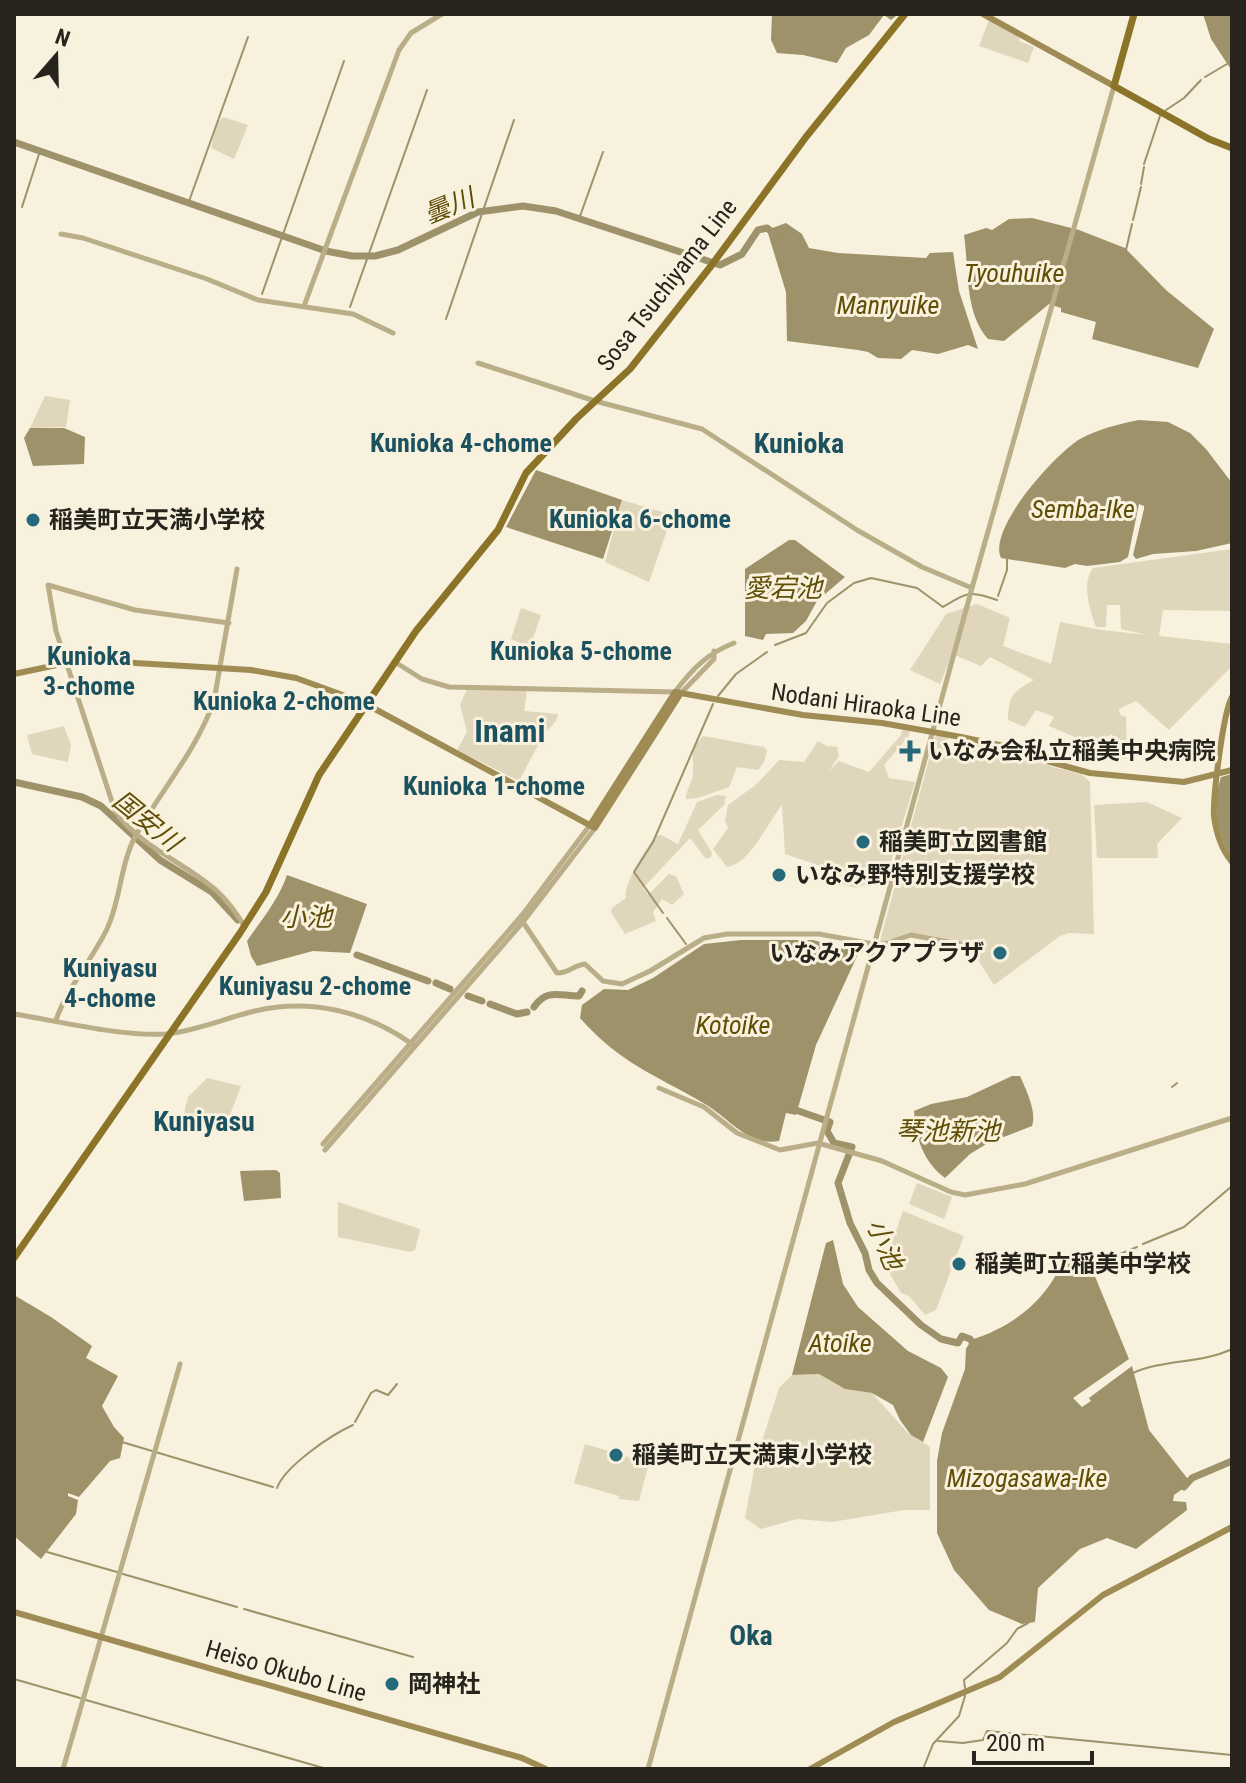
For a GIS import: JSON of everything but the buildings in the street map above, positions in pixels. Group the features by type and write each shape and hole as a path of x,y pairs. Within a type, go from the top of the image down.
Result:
{"main road":[{"name":"Sosa Tsuchiyama Line","path":"14,1258 245,927 266,892 319,775 426,617 498,530 526,473 630,369 797,148 905,14"},
{"path":"983,14 1209,139 1232,148"},
{"path":"1114,86 1134,14"},
{"path":"14,674 66,663 116,661 270,672 296,678 344,693 593,827 678,693"},
{"name":"Nodani Hiraoka Line","path":"678,693 803,715 934,732 1009,747 1090,773 1184,782 1232,770"},
{"path":"1232,697 1226,718 1214,814 1218,836 1232,862"},
{"path":"810,1769 894,1722 1000,1677 1103,1595 1232,1527"},
{"name":"Heiso Okubo Line","path":"14,1612 509,1754 546,1769"}],"street":[{"path":"304,306 399,50 411,33 442,14"},
{"path":"648,1769 873,944 1114,86"},
{"path":"61,234 83,238 207,279 258,300 353,314 393,333"},
{"path":"478,363 595,401 702,429 869,537 938,575 972,588"},
{"path":"56,1020 108,927 137,834 202,730 214,701 237,569"},
{"path":"229,623 135,610 48,585 51,609 66,663 113,806 137,834 216,889 245,927"},
{"path":"395,662 422,679 449,687 678,693 686,678 714,650 734,643"},
{"path":"413,1045 593,827"},
{"path":"324,1147 523,922 593,827"},
{"path":"523,914 523,922 557,973 568,972 577,965 585,964 603,981 614,984 634,980 694,942 713,935 819,934 873,944 911,935 970,946"},
{"path":"14,1014 119,1030 171,1033 210,1026 262,1010 307,1006 359,1017 413,1045"},
{"path":"659,1088 704,1107 737,1133 780,1150 818,1143 882,1161 951,1192 965,1195 1025,1184 1232,1118"},
{"path":"63,1769 180,1364"}],"shaded area":[{"path":"989,20 1020,34 1019,41 1034,47 1028,63 979,46"},
{"path":"223,117 248,125 234,159 211,148 217,123"},
{"path":"45,396 70,400 66,427 30,428"},
{"path":"622,500 669,514 671,519 649,582 605,562"},
{"path":"1232,549 1232,611 1163,610 1159,636 1232,644 1232,666 1169,730 1136,701 1119,709 1120,715 1126,717 1127,759 1116,757 1112,734 1091,744 1049,726 1054,717 1036,710 1025,727 1008,720 1014,695 1034,680 990,657 981,666 952,654 940,684 910,670 946,614 977,604 1010,618 1003,646 1051,664 1060,622 1148,635 1121,629 1120,605 1107,605 1106,627 1096,627 1087,589 1093,568"},
{"path":"521,608 541,615 530,647 511,639"},
{"path":"467,689 527,690 524,711 558,714 519,781 457,750 467,732 460,705"},
{"path":"64,726 71,745 68,762 32,754 27,735"},
{"path":"902,730 910,731 908,737 884,765 889,778 915,782 886,878 856,888 834,882 832,870 785,854 782,805 751,851 735,864 727,867 713,849 728,828 725,820 728,805 757,784 779,760 804,762 818,741 837,747 839,756 829,771 839,761 869,772"},
{"path":"938,735 949,738 943,747 949,754 963,740 1027,756 1081,774 1090,782 1094,934 1069,933 1060,936 994,985 969,946 906,936 880,941"},
{"path":"703,736 764,747 767,751 764,762 758,770 737,767 729,787 686,799 693,776 694,750"},
{"path":"717,795 726,796 724,805 698,830 712,853 711,857 706,859 690,838 643,888 648,895 669,874 676,876 684,894 672,905 662,899 653,912 656,921 625,934 611,912 612,908 626,898 631,876 651,842 655,836 661,835 678,844 697,802"},
{"path":"1147,802 1182,818 1157,844 1158,858 1097,858 1094,805"},
{"path":"207,1078 241,1086 226,1125 198,1126 182,1122 188,1097"},
{"path":"917,1183 952,1197 944,1219 909,1204"},
{"path":"338,1202 417,1228 420,1230 415,1250 410,1252 338,1237"},
{"path":"903,1211 964,1236 936,1310 925,1315 909,1296 901,1293 883,1268"},
{"path":"819,1374 845,1389 872,1393 908,1433 930,1447 930,1510 904,1510 832,1522 797,1519 761,1529 745,1518 756,1460 779,1388 792,1375"},
{"path":"585,1444 649,1463 639,1501 619,1499 619,1496 574,1483"}],"water":[{"path":"772,14 895,14 896,16 891,20 884,15 869,35 846,48 837,63 777,53 771,40"},
{"path":"1203,14 1232,14 1232,71 1211,39"},
{"name":"Tyouhuike","path":"1032,218 1079,230 1125,248 1166,290 1214,329 1198,368 1092,339 1096,322 1061,312 1061,308 1049,304 1004,341 988,339 980,328 971,303 964,235 986,228 992,230 1009,219"},
{"name":"Manryuike","path":"786,223 802,234 809,248 838,253 926,258 930,253 953,252 959,291 978,349 968,345 938,354 912,350 901,359 878,358 858,350 787,341 786,292 767,230"},
{"name":"Semba-Ike","path":"1139,420 1168,422 1190,433 1232,483 1232,543 1136,559 1133,555 1144,509 1139,504 1128,557 1120,562 1087,566 1075,564 1065,568 1001,558 999,545 1014,511 1056,459 1087,435"},
{"path":"30,428 64,428 85,437 84,464 33,466 24,438"},
{"path":"536,470 622,500 603,559 506,527"},
{"name":"愛宕池","path":"789,540 795,540 845,577 817,601 806,621 793,633 766,634 763,640 745,636 745,569"},
{"path":"1232,774 1232,858 1222,839 1216,808 1221,777"},
{"name":"小池","path":"287,875 367,904 350,953 313,951 257,966 247,941 275,901"},
{"name":"Kotoike","path":"741,940 813,940 859,952 816,1045 796,1115 786,1113 779,1141 768,1142 749,1136 705,1104 624,1058 580,1018 582,1005 604,989 628,990 653,978 704,944"},
{"name":"琴池新池","path":"1012,1076 1020,1076 1028,1094 1033,1114 1032,1126 988,1143 970,1154 945,1178 922,1149 914,1111 931,1104 967,1097"},
{"path":"276,1170 280,1173 281,1198 244,1201 240,1171"},
{"name":"Atoike","path":"833,1240 843,1284 858,1307 908,1351 941,1368 948,1377 923,1442 911,1435 893,1405 872,1393 845,1389 819,1374 792,1375 826,1243"},
{"name":"Mizogasawa-Ike","path":"1087,1257 1129,1359 1073,1398 1082,1407 1091,1401 1089,1398 1132,1366 1149,1430 1191,1483 1174,1495 1173,1501 1186,1502 1187,1510 1136,1549 1107,1538 1080,1549 1038,1588 1035,1622 1022,1624 989,1610 954,1570 937,1533 937,1461 942,1433 965,1369 966,1349 971,1340 1012,1321 1044,1293 1060,1267"},
{"path":"14,1295 92,1346 86,1358 118,1376 102,1406 124,1438 120,1458 110,1461 79,1497 68,1493 68,1496 78,1500 76,1514 41,1559 14,1536"}],"waterway":[{"path":"188,204 248,37"},
{"path":"262,294 344,61"},
{"path":"1205,77 1232,61"},
{"path":"1166,110 1184,98 1201,80"},
{"path":"350,307 427,90"},
{"path":"1144,164 1160,116"},
{"path":"446,319 514,120"},
{"name":"曇川","path":"14,142 326,251 352,256 375,256 398,250 478,212 523,206 556,211 720,265 742,254 758,230 767,228 776,235"},
{"path":"22,207 40,151"},
{"path":"579,219 603,152"},
{"path":"1141,184 1144,167"},
{"path":"1133,220 1141,187"},
{"path":"1126,250 1132,224"},
{"path":"998,596 1007,570 1007,559"},
{"path":"775,645 806,633 827,603 854,583 871,578 917,588 943,607 969,594 997,600"},
{"path":"718,696 736,674 767,652"},
{"path":"663,913 634,872 653,842 713,704"},
{"name":"国安川","path":"14,782 82,797 101,806 160,860 212,892 238,920"},
{"path":"667,918 686,944"},
{"name":"小池","path":"357,955 428,981"},
{"name":"小池","path":"436,983 450,989"},
{"name":"小池","path":"534,1007 549,995 579,996 582,991"},
{"name":"小池","path":"468,996 482,1001"},
{"name":"小池","path":"490,1004 517,1014 527,1012"},
{"path":"1172,1087 1177,1083"},
{"name":"小池","path":"790,1108 830,1122 827,1131 834,1143 852,1147 838,1183 850,1223 877,1283 921,1325 941,1339 958,1343 962,1336 970,1339 975,1346"},
{"path":"1143,1244 1184,1227 1232,1186"},
{"path":"1091,1266 1137,1247"},
{"path":"1133,1373 1232,1349"},
{"path":"355,1422 371,1393 376,1390 388,1395 397,1384"},
{"path":"277,1488 299,1461 353,1425"},
{"path":"122,1442 273,1487"},
{"name":"小池","path":"1184,1487 1192,1478 1232,1461"},
{"path":"47,1552 117,1572"},
{"path":"123,1574 237,1607"},
{"path":"244,1609 413,1657"},
{"path":"965,1688 964,1680 1007,1643 1017,1629 1028,1623"},
{"path":"14,1679 80,1698"},
{"path":"923,1769 933,1744 959,1716 965,1696"},
{"path":"86,1700 327,1769"},
{"path":"938,1741 963,1743 983,1740 987,1731 1232,1755"}],"place":[{"name":"稲美町立天満小学校","path":"33,520"},
{"name":"いなみ会私立稲美中央病院","path":"910,751"},
{"name":"稲美町立図書館","path":"863,842"},
{"name":"いなみ野特別支援学校","path":"779,875"},
{"name":"いなみアクアプラザ","path":"1000,953"},
{"name":"稲美町立稲美中学校","path":"959,1264"},
{"name":"稲美町立天満東小学校","path":"616,1455"},
{"name":"岡神社","path":"392,1684"}],"district":[{"name":"Kunioka 4-chome","path":"461,443"},
{"name":"Kunioka","path":"799,443"},
{"name":"Kunioka 6-chome","path":"640,519"},
{"name":"Kunioka 5-chome","path":"581,651"},
{"name":"Kunioka 3-chome","path":"89,671"},
{"name":"Kunioka 2-chome","path":"284,701"},
{"name":"Inami","path":"510,731"},
{"name":"Kunioka 1-chome","path":"494,786"},
{"name":"Kuniyasu 4-chome","path":"110,983"},
{"name":"Kuniyasu 2-chome","path":"315,986"},
{"name":"Kuniyasu","path":"204,1121"},
{"name":"Oka","path":"751,1635"}]}
